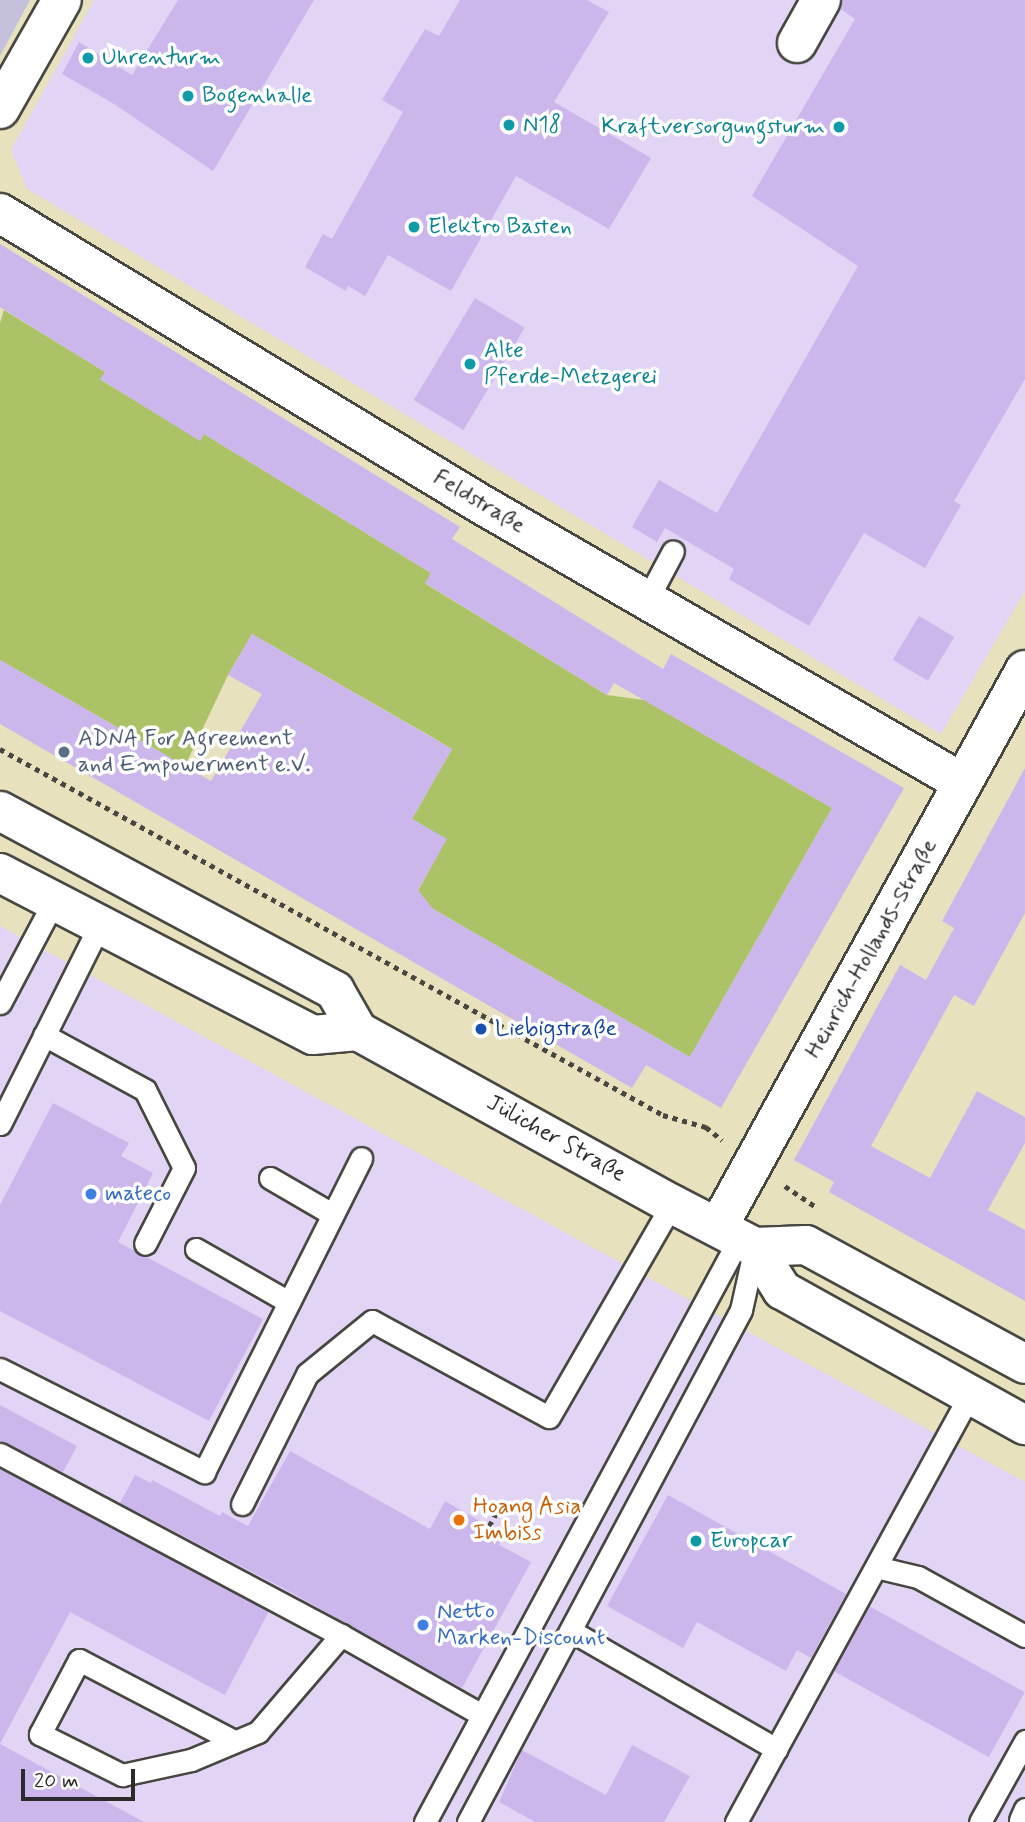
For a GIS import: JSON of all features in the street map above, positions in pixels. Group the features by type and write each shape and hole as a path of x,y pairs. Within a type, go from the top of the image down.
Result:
{"street":[{"path":"0,109 62,0"},
{"path":"797,43 821,0"},
{"name":"Feldstraße","path":"0,213 467,495 963,783"},
{"name":"Heinrich-Hollands-Straße","path":"737,1238 963,783 1025,670"},
{"path":"0,811 335,991 358,1031 313,1035 0,873"},
{"name":"Jülicher Straße","path":"358,1031 737,1238 806,1245 1025,1364"},
{"path":"737,1238 782,1290 1025,1425"}],"lane":[{"path":"647,600 673,551"},
{"path":"0,1003 54,901"},
{"path":"0,1124 99,926"},
{"path":"44,1035 145,1090 184,1168 145,1244"},
{"path":"0,1369 204,1472 361,1158"},
{"path":"270,1178 332,1214"},
{"path":"242,1504 307,1374 372,1321 549,1417 672,1204"},
{"path":"468,1822 741,1310 737,1238"},
{"path":"425,1822 737,1238"},
{"path":"196,1249 289,1302"},
{"path":"736,1822 970,1395"},
{"path":"0,1454 341,1635 481,1715"},
{"path":"876,1567 918,1577 1025,1636"},
{"path":"571,1631 776,1749"},
{"path":"234,1741 79,1660 40,1734 122,1775 191,1760 258,1732 341,1635"},
{"path":"980,1822 1025,1741"}],"path":[{"path":"0,749 663,1115 706,1127 725,1143"},
{"path":"489,1526 502,1503"}],"shaded area":[{"path":"0,0 30,0 0,56"},
{"path":"94,0 1025,0 1025,591 941,734 27,189 11,150"},
{"path":"0,926 1025,1482 1025,1822 0,1822"}],"green space":[{"path":"4,310 105,372 101,380 200,440 204,434 431,573 426,584 607,695 644,700 832,808 690,1057 414,898 446,840 412,819 452,749 425,733 252,634 228,675 185,766 0,660 0,323"}],"building":[{"path":"178,0 314,0 213,171 114,104 62,74 79,42 132,75"},
{"path":"460,0 587,0 609,12 554,102 651,158 609,229 516,176 451,291 388,255 365,296 348,286 346,291 305,267 323,234 332,239 403,112 382,100 425,29 439,36"},
{"path":"843,0 1025,0 1025,379 954,501 961,505 925,568 864,533 809,626 729,579 734,569 665,528 657,542 632,527 659,480 717,513 858,266 752,196 855,19 841,9"},
{"path":"0,244 460,527 452,539 663,669 671,654 904,788 721,1108 646,1065 632,1088 0,724 0,660 211,781 262,694 228,675 252,634 452,749 412,819 447,839 418,890 433,909 690,1057 832,808 614,683 607,695 425,583 431,573 204,434 200,441 100,379 105,372 0,307"},
{"name":"Alte Pferde-Metzgerei","path":"475,298 525,328 463,430 414,400"},
{"path":"919,616 954,637 928,681 893,660"},
{"path":"1025,768 1025,913 974,1006 954,995 871,1146 930,1178 977,1091 1025,1117 1025,1143 988,1210 1025,1230 1025,1301 829,1192 834,1182 794,1160 900,965 926,980 954,928 942,921"},
{"path":"53,1103 129,1143 121,1156 153,1173 118,1242 263,1319 209,1421 0,1311 0,1205"},
{"path":"0,1405 77,1446 63,1472 0,1441"},
{"name":"Netto Marken-Discount","path":"290,1451 430,1529 445,1501 504,1535 499,1545 531,1562 462,1688 281,1587 120,1503 135,1475 151,1483 152,1480 220,1516 222,1512 248,1526"},
{"path":"0,1469 269,1611 225,1695 70,1612 0,1744"},
{"name":"Europcar","path":"668,1495 846,1594 811,1658 797,1650 786,1671 697,1622 683,1648 607,1606"},
{"path":"869,1606 1025,1692 989,1757 833,1671"},
{"path":"0,1744 144,1822 0,1822"},
{"path":"632,1745 690,1776 664,1822 535,1822 499,1802 522,1750 606,1795"}],"place":[{"name":"Uhrenturm","path":"88,58"},
{"name":"Bogenhalle","path":"188,96"},
{"name":"N18","path":"509,125"},
{"name":"Kraftversorgungsturm","path":"839,127"},
{"name":"Elektro Basten","path":"414,227"},
{"name":"Alte Pferde-Metzgerei","path":"470,364"},
{"name":"ADNA For Agreement and Empowerment e.V.","path":"64,752"},
{"name":"Liebigstraße","path":"481,1029"},
{"name":"mateco","path":"91,1194"},
{"name":"Hoang Asia Imbiss","path":"459,1520"},
{"name":"Europcar","path":"696,1541"},
{"name":"Netto Marken-Discount","path":"423,1625"}]}
